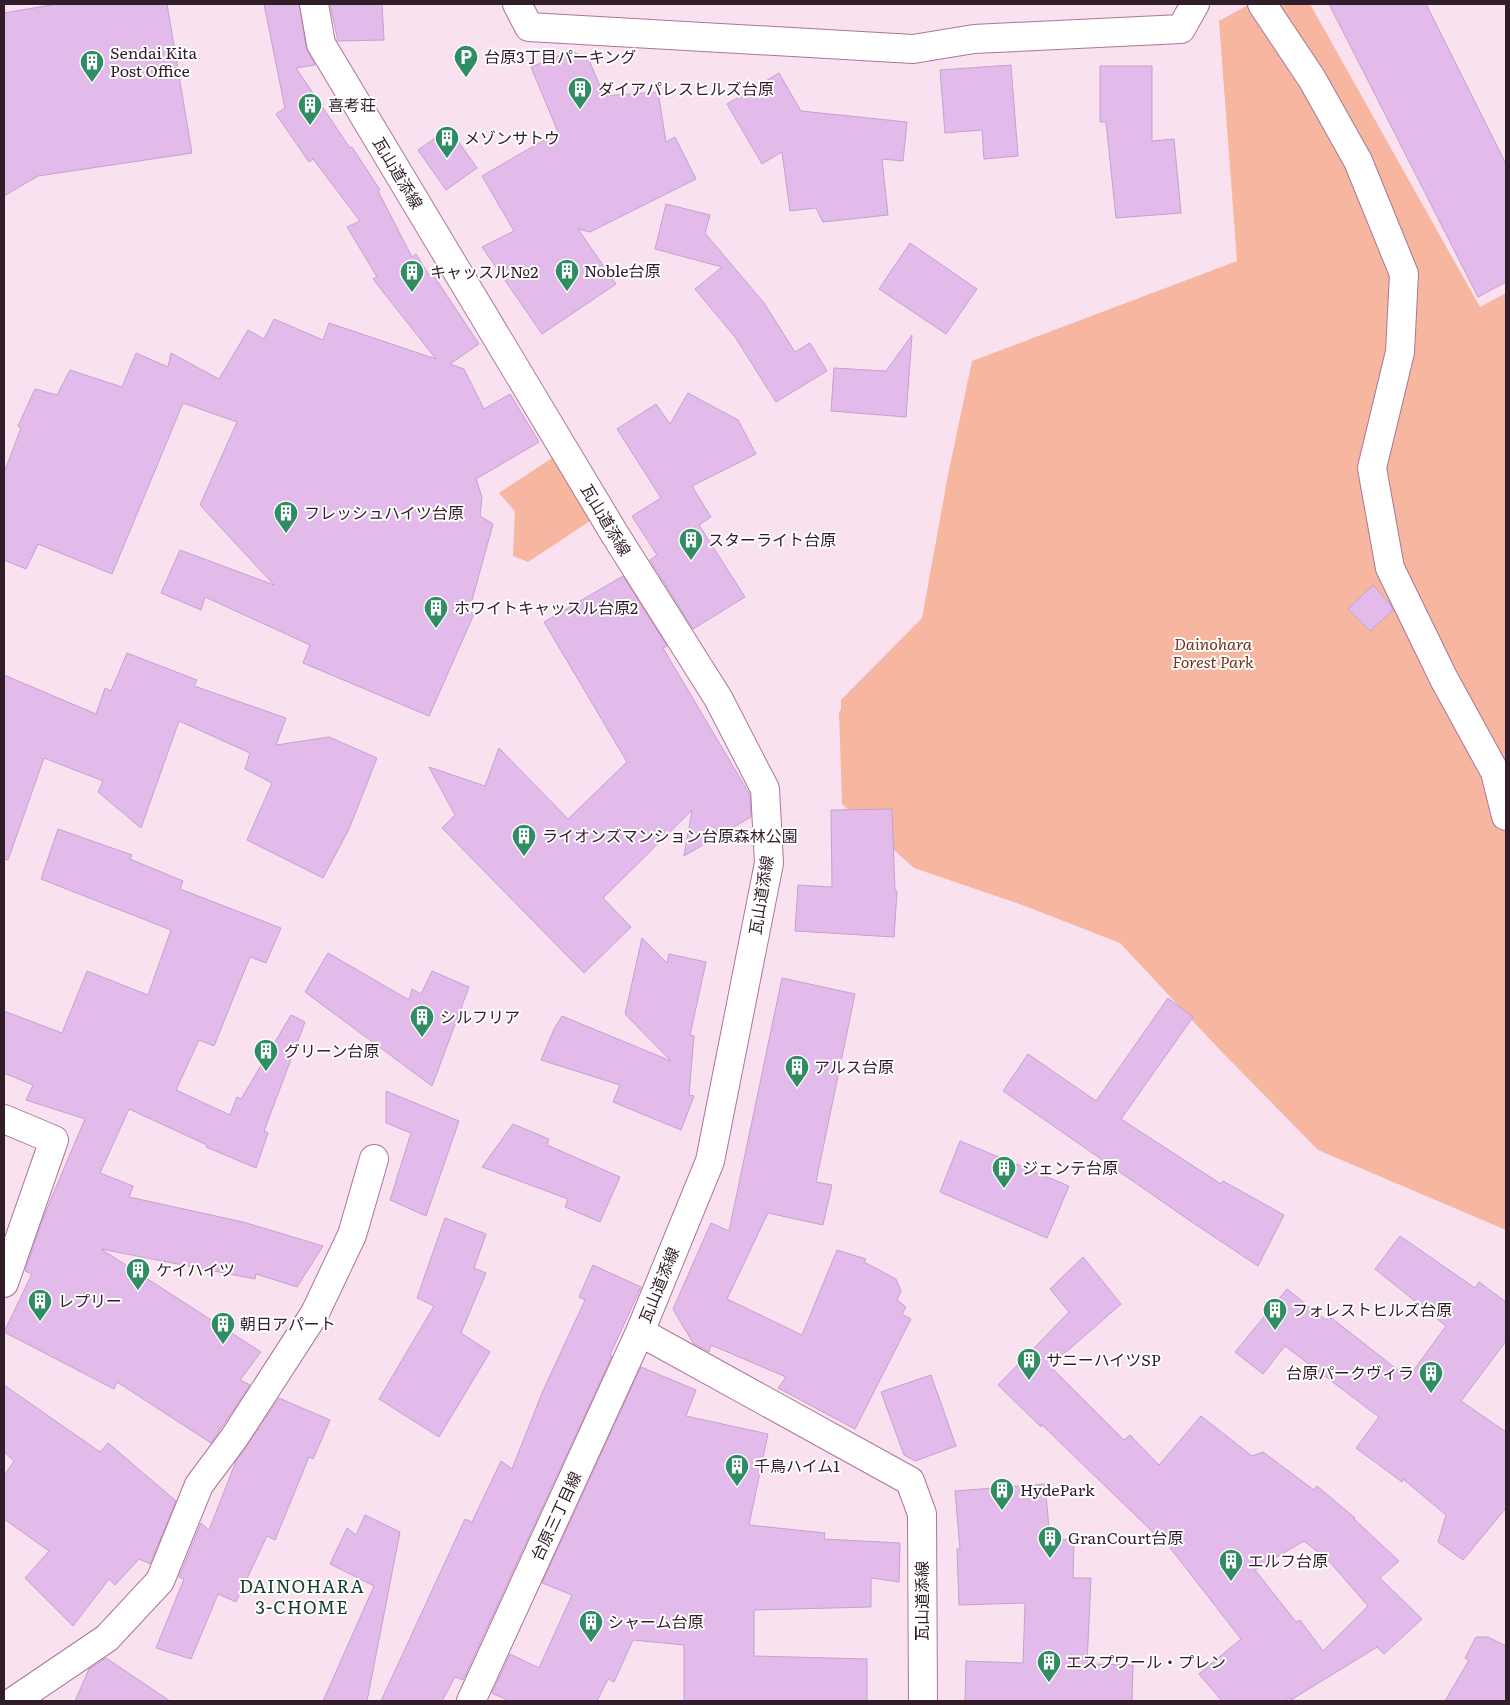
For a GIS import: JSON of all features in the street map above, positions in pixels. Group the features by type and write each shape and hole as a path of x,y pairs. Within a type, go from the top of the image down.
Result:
{"street":[{"name":"瓦山道添線","path":"314,4 321,44 614,533 718,698 765,789 769,863 710,1161 640,1332 910,1481 922,1514 923,1701"},
{"path":"517,4 529,27 913,49 974,39 1181,29 1195,4"},
{"path":"1262,4 1312,80 1358,162 1404,274 1400,352 1372,468 1390,568 1444,679 1495,772 1506,816"},
{"path":"4,1119 54,1140 4,1283"},
{"path":"14,1701 107,1638 160,1581 199,1484 234,1438 315,1313 352,1235 374,1159"},
{"name":"台原三丁目線","path":"471,1701 640,1332"}],"green space":[{"name":"Dainohara Forest Park","path":"1250,4 1310,4 1480,307 1506,293 1506,1230 1318,1150 1220,1050 1120,943 1025,906 914,868 842,804 839,712 841,710 841,700 922,618 948,475 972,361 1237,261 1219,21"},
{"path":"555,456 563,476 590,521 528,562 513,556 515,511 499,493"}],"building":[{"name":"Sendai Kita Post Office","path":"57,4 167,4 192,153 38,176 4,196 4,13"},
{"path":"264,4 299,4 306,47 315,65 296,68 380,190 378,191 412,257 416,254 429,275 432,273 479,344 450,364 464,369 484,409 510,394 539,442 476,479 482,497 480,516 493,524 469,611 474,614 429,716 303,663 310,645 205,597 201,610 161,593 180,550 274,585 200,505 237,422 183,403 112,574 38,544 26,569 4,560 4,473 21,428 18,426 35,389 57,395 70,370 122,387 136,353 168,367 171,353 219,379 248,330 264,339 274,319 323,340 329,323 436,359 373,279 377,277 347,227 360,221 313,159 309,162 276,114 285,108"},
{"path":"330,4 382,4 384,40 338,41"},
{"path":"1329,4 1426,4 1506,164 1506,282 1478,297"},
{"path":"568,52 574,52 589,60 604,96 658,92 666,142 675,137 696,179 590,232 578,229 616,284 542,334 482,247 514,231 482,176 558,132 531,67"},
{"path":"1011,65 1018,156 984,159 982,130 945,133 940,70"},
{"path":"1100,66 1152,66 1152,141 1174,139 1181,213 1116,218 1106,122 1100,122"},
{"path":"779,73 801,111 907,122 903,161 882,159 888,215 823,222 816,208 790,211 782,152 762,164 727,104"},
{"name":"メゾンサトウ","path":"449,128 477,168 446,190 418,150"},
{"path":"666,204 710,215 705,233 764,303 795,352 810,343 827,371 776,402 735,337 695,289 722,267 655,249"},
{"path":"910,243 977,289 946,334 879,289"},
{"path":"912,335 906,417 831,411 834,368 886,371"},
{"path":"688,393 738,420 756,454 692,486 711,517 699,525 745,597 693,629 650,560 657,555 632,516 661,498 617,429 656,404 670,424"},
{"path":"623,576 667,646 663,648 750,795 751,817 684,856 692,810 603,898 631,927 584,973 442,828 455,815 429,767 485,786 499,748 568,819 627,762 544,622"},
{"path":"1373,585 1393,610 1370,631 1348,609"},
{"path":"127,653 197,680 194,686 286,718 276,745 329,737 377,758 349,829 323,878 247,840 272,783 245,769 250,753 179,721 141,828 98,792 103,781 44,758 8,860 4,859 4,675 96,714 105,688 111,691"},
{"path":"892,809 895,891 897,891 894,937 795,931 798,885 832,887 831,810"},
{"path":"58,829 132,855 130,859 183,881 180,889 281,928 266,963 250,957 214,1046 199,1040 176,1090 230,1115 237,1097 241,1099 291,1015 305,1022 264,1131 268,1133 256,1168 206,1147 207,1145 129,1109 100,1173 133,1186 129,1197 243,1222 323,1246 297,1287 256,1274 255,1279 101,1249 261,1352 240,1380 250,1385 211,1443 117,1382 114,1389 4,1332 32,1274 25,1271 33,1247 45,1213 85,1119 26,1100 33,1085 4,1073 4,1011 62,1033 87,971 148,995 171,930 41,879"},
{"path":"642,938 667,963 669,954 706,962 690,1035 694,1036 689,1095 694,1096 681,1130 613,1102 620,1085 541,1060 554,1029 562,1016 671,1061 625,1014"},
{"path":"328,953 409,1000 412,989 421,994 432,971 469,987 432,1086 305,992"},
{"path":"782,978 855,994 816,1182 832,1185 823,1225 768,1213 727,1299 802,1335 837,1250 866,1259 864,1262 896,1279 901,1291 897,1300 906,1307 902,1314 911,1319 855,1429 778,1388 786,1377 711,1345 709,1352 693,1343 673,1309 711,1223 729,1231"},
{"path":"1168,998 1193,1017 1121,1119 1221,1184 1223,1181 1284,1215 1258,1266 1003,1091 1028,1054 1096,1101"},
{"path":"386,1091 459,1121 426,1216 390,1200 411,1133 386,1123"},
{"path":"513,1124 549,1139 547,1145 620,1177 600,1222 565,1207 568,1199 482,1167"},
{"name":"ジェンテ台原","path":"960,1141 1069,1186 1047,1238 940,1192"},
{"path":"445,1218 486,1234 474,1268 486,1273 461,1333 490,1352 439,1437 379,1399 434,1306 417,1298"},
{"path":"1400,1236 1475,1288 1479,1282 1506,1302 1506,1341 1461,1401 1506,1432 1506,1508 1463,1560 1438,1542 1446,1515 1403,1479 1402,1482 1356,1448 1379,1417 1285,1346 1263,1374 1235,1352 1287,1289 1326,1320 1329,1316 1408,1378 1446,1326 1375,1269"},
{"path":"1083,1257 1121,1304 1050,1366 1124,1440 1130,1435 1159,1465 1201,1416 1252,1456 1263,1452 1314,1490 1317,1486 1355,1518 1399,1561 1380,1578 1422,1619 1384,1654 1377,1647 1291,1700 1289,1698 1284,1701 1222,1701 1199,1674 1241,1639 1164,1540 1161,1540 998,1385 1069,1312 1050,1289","holes":["1304,1541 1328,1560 1368,1606 1323,1651 1300,1620 1296,1622 1255,1570"]},
{"path":"593,1265 641,1287 610,1355 612,1356 463,1680 455,1677 442,1701 381,1701 465,1519 472,1522 501,1461 512,1469 542,1393 585,1300 579,1297"},
{"path":"641,1367 696,1390 686,1416 768,1434 749,1525 825,1533 824,1539 900,1543 899,1582 871,1578 871,1607 754,1610 754,1656 867,1659 867,1701 684,1701 684,1645 633,1640 614,1682 608,1679 597,1701 509,1701 492,1693 510,1654 539,1668 572,1595 542,1583"},
{"path":"931,1375 956,1446 915,1461 904,1455 881,1392"},
{"path":"4,1385 100,1452 108,1443 176,1501 150,1564 139,1559 115,1585 109,1579 73,1626 25,1578 49,1551 4,1519 4,1476 14,1461 4,1452"},
{"path":"279,1398 330,1420 313,1459 309,1457 275,1540 267,1536 236,1602 218,1594 191,1659 156,1648 184,1579 179,1577 201,1523 209,1530 236,1461"},
{"path":"1045,1484 1050,1539 1074,1540 1073,1578 1091,1578 1087,1664 1133,1665 1132,1701 965,1701 966,1661 1023,1663 1025,1603 959,1605 957,1549 960,1549 955,1491"},
{"path":"365,1515 400,1532 367,1701 323,1701 374,1586 330,1564 347,1528 356,1535"},
{"path":"1476,1637 1488,1637 1506,1646 1506,1701 1445,1701 1469,1660 1465,1658"},
{"path":"106,1658 170,1701 75,1701 89,1669"}],"place":[{"name":"台原3丁目パーキング","path":"466,78"},
{"name":"Sendai Kita Post Office","path":"92,83"},
{"name":"ダイアパレスヒルズ台原","path":"580,110"},
{"name":"喜考荘","path":"310,126"},
{"name":"メゾンサトウ","path":"447,159"},
{"name":"Noble台原","path":"567,292"},
{"name":"キャッスル№2","path":"412,293"},
{"name":"フレッシュハイツ台原","path":"286,534"},
{"name":"スターライト台原","path":"691,561"},
{"name":"ホワイトキャッスル台原2","path":"436,629"},
{"name":"ライオンズマンション台原森林公園","path":"524,857"},
{"name":"シルフリア","path":"422,1038"},
{"name":"グリーン台原","path":"266,1072"},
{"name":"アルス台原","path":"797,1088"},
{"name":"ジェンテ台原","path":"1004,1189"},
{"name":"ケイハイツ","path":"138,1291"},
{"name":"レプリー","path":"40,1322"},
{"name":"フォレストヒルズ台原","path":"1275,1331"},
{"name":"朝日アパート","path":"223,1345"},
{"name":"サニーハイツSP","path":"1029,1381"},
{"name":"台原パークヴィラ","path":"1431,1394"},
{"name":"千鳥ハイム1","path":"737,1487"},
{"name":"HydePark","path":"1002,1511"},
{"name":"GranCourt台原","path":"1050,1559"},
{"name":"エルフ台原","path":"1231,1582"},
{"name":"シャーム台原","path":"591,1643"},
{"name":"エスプワール・プレン","path":"1049,1683"}],"district":[{"name":"DAINOHARA 3-CHOME","path":"302,1597"}]}
